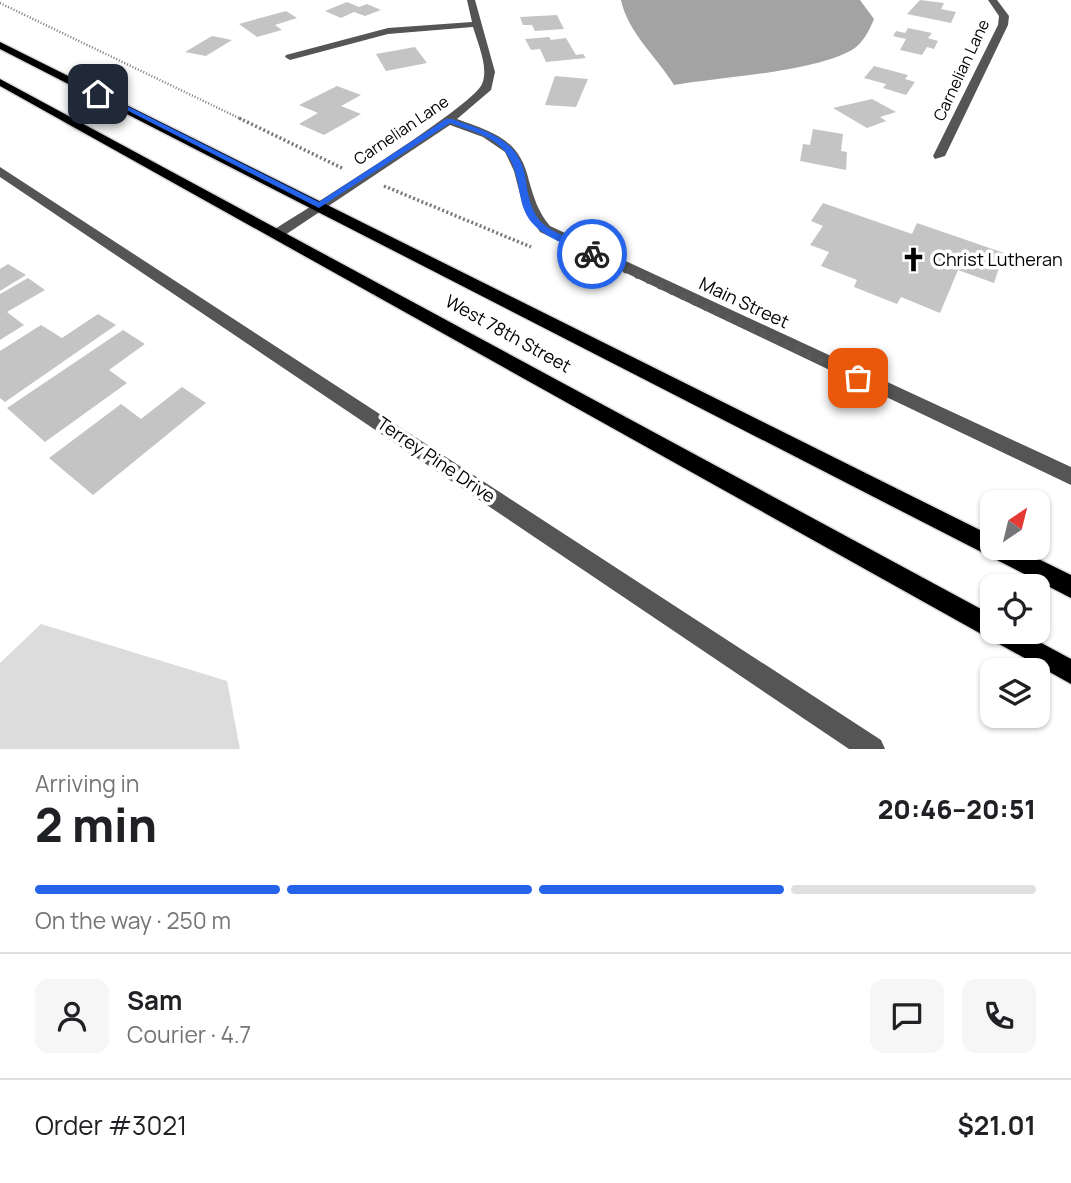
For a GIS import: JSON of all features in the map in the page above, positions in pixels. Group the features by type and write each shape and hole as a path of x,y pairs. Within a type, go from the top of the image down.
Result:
{"main road":[{"name":"West 78th Street","path":"0,45 980,540"},
{"name":"West 78th Street","path":"0,82 980,621"},
{"name":"West 78th Street","path":"1018,560 1071,587"},
{"path":"1020,644 1071,672"}],"street":[{"name":"Carnelian Lane","path":"277,234 449,120 486,88 490,72 471,0"},
{"name":"Carnelian Lane","path":"939,156 1003,25 1004,16 992,0"},
{"path":"290,57 388,31 478,24"},
{"name":"Main Street","path":"449,120 488,135 510,150 517,159 525,198 533,219 557,236 1071,476"},
{"name":"Terrey Pine Drive","path":"0,170 872,749"}],"path":[{"path":"0,3 125,66 362,177 531,247"}],"shaded area":[{"path":"621,0 860,0 874,19 868,32 852,50 814,64 674,85 636,34"},
{"path":"41,624 227,681 240,749 0,749 0,663"}],"building":[{"path":"920,0 944,3 941,9 956,12 951,23 907,14"},
{"path":"347,2 359,7 367,4 381,10 365,16 354,12 341,18 325,11"},
{"path":"286,11 297,18 275,25 282,30 257,37 239,24"},
{"path":"557,15 564,29 535,31 532,25 523,25 520,17"},
{"path":"908,28 932,33 928,38 938,41 934,49 927,47 922,55 900,50 906,39 893,36 896,31 905,33"},
{"path":"212,36 232,40 206,56 185,52"},
{"path":"549,37 551,40 566,38 576,55 583,54 586,58 546,62 540,49 531,50 525,39"},
{"path":"415,47 427,63 386,71 376,54"},
{"path":"874,66 908,75 905,79 915,82 906,95 883,88 886,84 864,78"},
{"path":"555,76 588,79 576,107 545,105"},
{"path":"337,86 361,95 341,106 361,114 324,135 299,124 318,113 299,105"},
{"path":"872,99 896,112 880,117 886,121 867,128 833,108"},
{"path":"813,129 843,134 841,151 847,152 846,170 800,161 803,144 810,145"},
{"name":"Christ Lutheran","path":"823,203 912,234 917,223 1004,253 994,283 958,270 940,313 901,297 897,304 854,287 857,280 821,266 829,252 810,245 823,226 811,221"},
{"path":"8,264 26,275 0,291 0,269"},
{"path":"28,278 45,290 7,312 24,325 0,340 0,294"},
{"path":"98,314 116,325 5,402 0,398 0,351 41,325 62,338"},
{"path":"123,330 145,344 109,370 127,383 45,442 7,408"},
{"path":"182,387 206,403 93,495 49,458 121,404 141,419"}],"way so far":[{"path":"592,254 858,378"}],"place":[{"name":"Christ Lutheran","path":"913,260"}],"route":[{"path":"98,94 319,205 449,120 488,135 510,150 521,171 525,198 533,219 545,229 592,254"}]}
